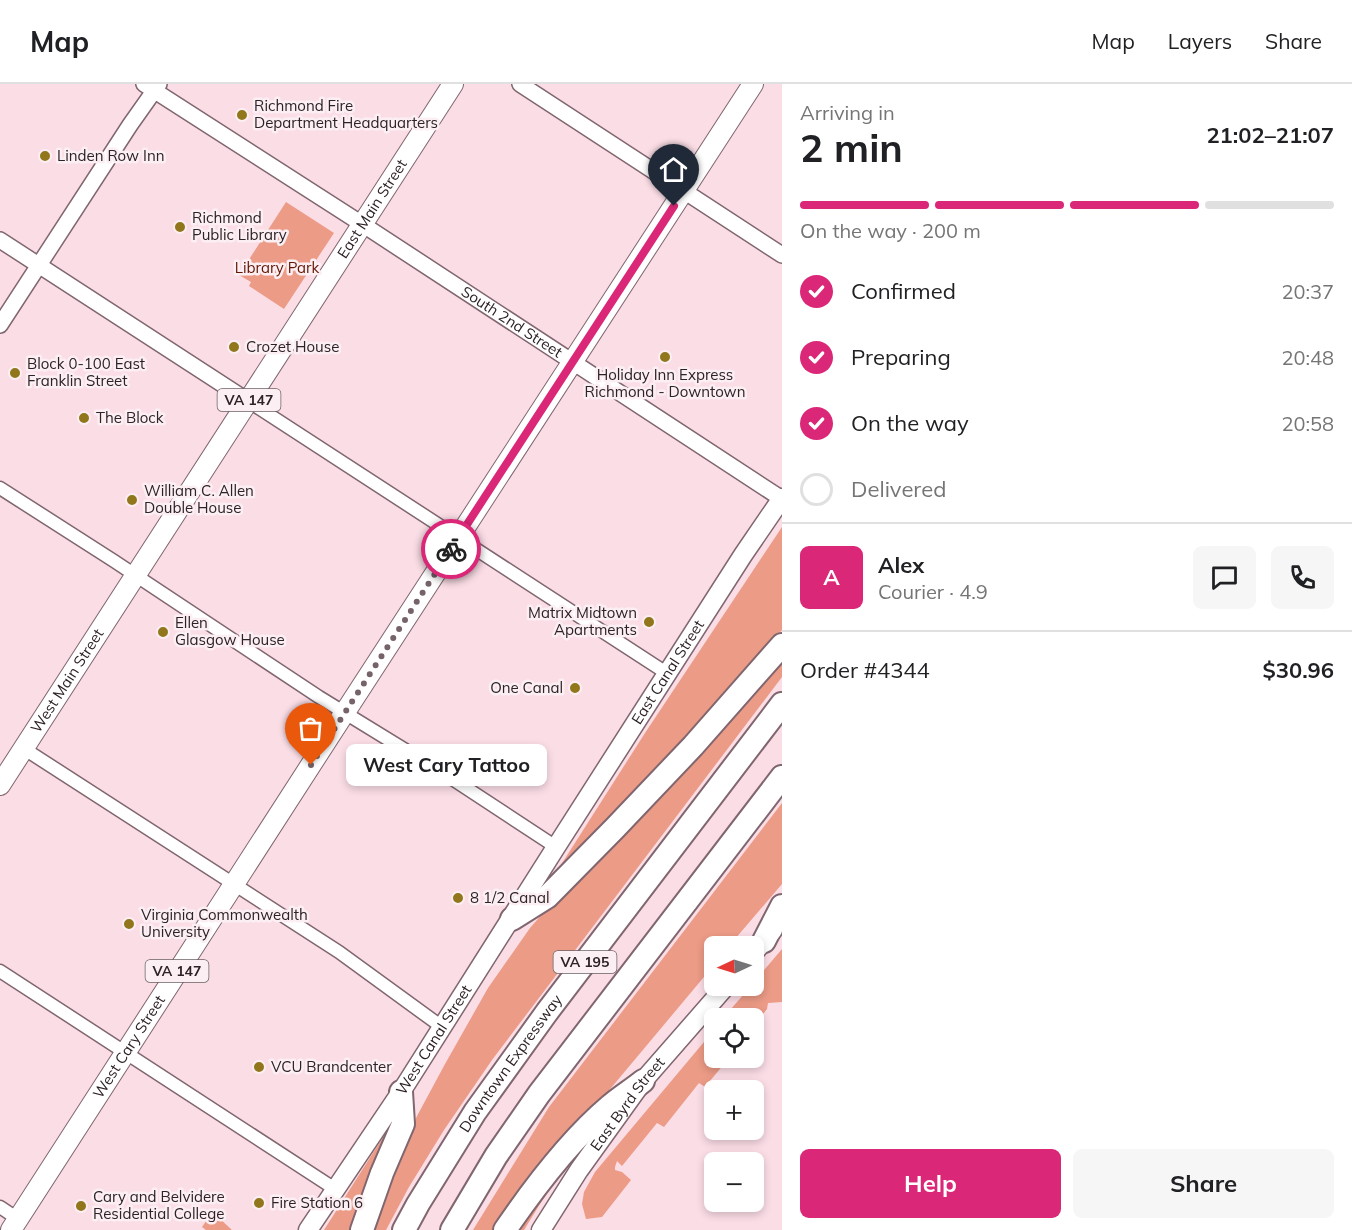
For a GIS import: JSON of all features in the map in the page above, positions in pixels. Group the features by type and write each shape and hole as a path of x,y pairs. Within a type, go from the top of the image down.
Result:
{"highway":[{"path":"512,919 547,897 615,828 693,746 782,645"},
{"name":"Downtown Expressway","path":"404,1230 481,1103 547,1012 782,704"},
{"name":"VA 195","path":"452,1230 496,1156 539,1094 782,777"},
{"path":"764,939 782,906"},
{"path":"505,1230 522,1205 582,1133 610,1107 643,1082"},
{"path":"362,1230 382,1173 403,1124 402,1092"}],"main road":[{"name":"East Main Street","path":"135,576 453,84"},
{"name":"VA 147","path":"344,713 753,84"},
{"name":"East Canal Street","path":"556,847 743,555 782,499"},
{"name":"West Main Street","path":"0,785 135,576"},
{"name":"West Cary Street","path":"14,1224 344,713"},
{"name":"West Canal Street","path":"308,1230 402,1092 556,847"},
{"path":"764,942 782,920"},
{"name":"East Byrd Street","path":"541,1230 579,1170 643,1082 717,996"}],"street":[{"path":"520,84 782,255"},
{"name":"South 2nd Street","path":"153,86 782,499"},
{"path":"0,325 138,113 153,86"},
{"path":"0,240 668,674"},
{"path":"0,488 344,713 451,778 556,847"},
{"path":"23,748 339,952 442,1027"},
{"path":"0,971 335,1189"},
{"path":"0,1207 14,1224"}],"green space":[{"name":"Library Park","path":"286,202 334,233 284,309 249,286 251,282 239,275"},
{"path":"782,527 782,630 680,748 552,879 645,733"},
{"path":"782,656 782,677 492,1060 444,1130 386,1230 371,1230 417,1116 488,988 530,928"},
{"path":"782,803 782,884 738,936 704,936 704,977 539,1174 498,1230 473,1230 549,1107"},
{"path":"782,949 782,1002 768,1003 764,1013 764,1008 732,1008 742,996 764,996 764,970"},
{"path":"704,1042 704,1068 721,1068 711,1080 704,1080 704,1086 699,1083 664,1127 657,1123 622,1166 617,1161 615,1170 622,1172 631,1180 602,1217 586,1219 582,1204 584,1192 595,1172"},
{"path":"392,1123 356,1230 324,1230"},
{"path":"579,1146 524,1230 515,1230"},
{"path":"211,1214 218,1217 232,1230 206,1230 202,1227"}],"way so far":[{"path":"311,765 451,549"}],"place":[{"name":"Richmond Fire Department Headquarters","path":"242,115"},
{"name":"Linden Row Inn","path":"45,156"},
{"name":"Richmond Public Library","path":"180,227"},
{"name":"Crozet House","path":"234,347"},
{"name":"Holiday Inn Express Richmond - Downtown","path":"665,357"},
{"name":"Block 0-100 East Franklin Street","path":"15,373"},
{"name":"The Block","path":"84,418"},
{"name":"William C. Allen Double House","path":"132,500"},
{"name":"Matrix Midtown Apartments","path":"649,622"},
{"name":"Ellen Glasgow House","path":"163,632"},
{"name":"One Canal","path":"575,688"},
{"name":"West Cary Tattoo","path":"311,765"},
{"name":"8 1/2 Canal","path":"458,898"},
{"name":"Virginia Commonwealth University","path":"129,924"},
{"name":"VCU Brandcenter","path":"259,1067"},
{"name":"Fire Station 6","path":"259,1203"},
{"name":"Cary and Belvidere Residential College","path":"81,1206"}],"route":[{"path":"451,549 674,206"}]}
